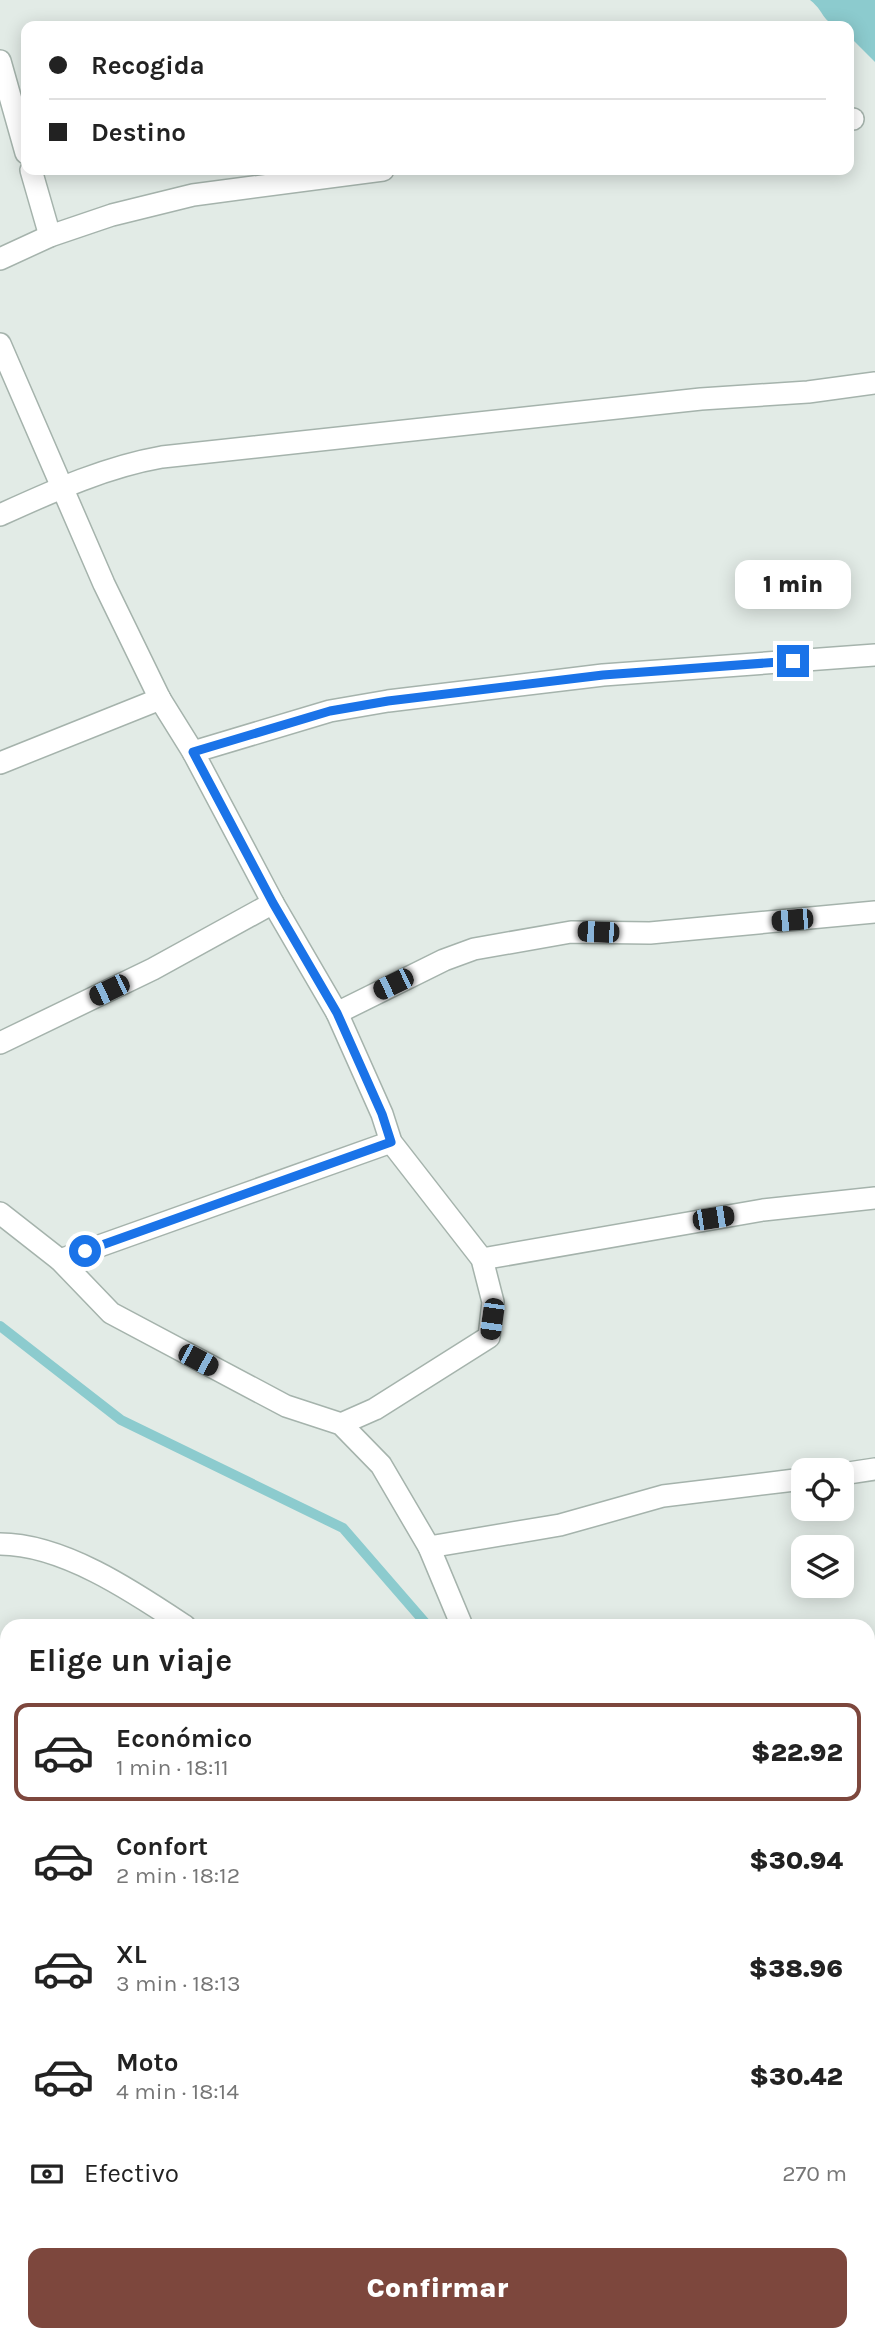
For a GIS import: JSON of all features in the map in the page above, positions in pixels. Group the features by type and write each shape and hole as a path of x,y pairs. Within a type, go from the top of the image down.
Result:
{"street":[{"path":"0,61 21,135"},
{"path":"32,175 50,236"},
{"path":"0,259 50,236 112,215 193,195 345,175"},
{"path":"0,344 104,584 160,699 193,752 273,903 337,1013 382,1114 391,1142 482,1259 493,1302 489,1337 375,1409 341,1424"},
{"path":"0,515 61,487 127,463 207,451 701,399 808,392 875,383"},
{"path":"193,752 330,711 388,701 603,675 875,654"},
{"path":"0,763 160,699"},
{"path":"0,1043 153,969 273,903"},
{"path":"337,1013 443,960 474,949 571,932 650,933 875,912"},
{"path":"60,1260 391,1142"},
{"path":"482,1259 763,1210 875,1198"},
{"path":"0,1213 60,1260 111,1314 286,1406 341,1424 381,1465 429,1547 459,1619"},
{"path":"854,1472 875,1469"},
{"path":"429,1547 560,1525 663,1496 791,1480"},
{"path":"0,1544 16,1545 73,1561 174,1619"}],"water":[{"path":"810,0 875,0 875,62 854,41 854,21 829,21"}],"waterway":[{"path":"0,1326 121,1420 343,1528 422,1619"}],"route":[{"path":"85,1251 391,1142 382,1114 337,1013 273,903 193,752 330,711 388,701 603,675 793,661"}]}
